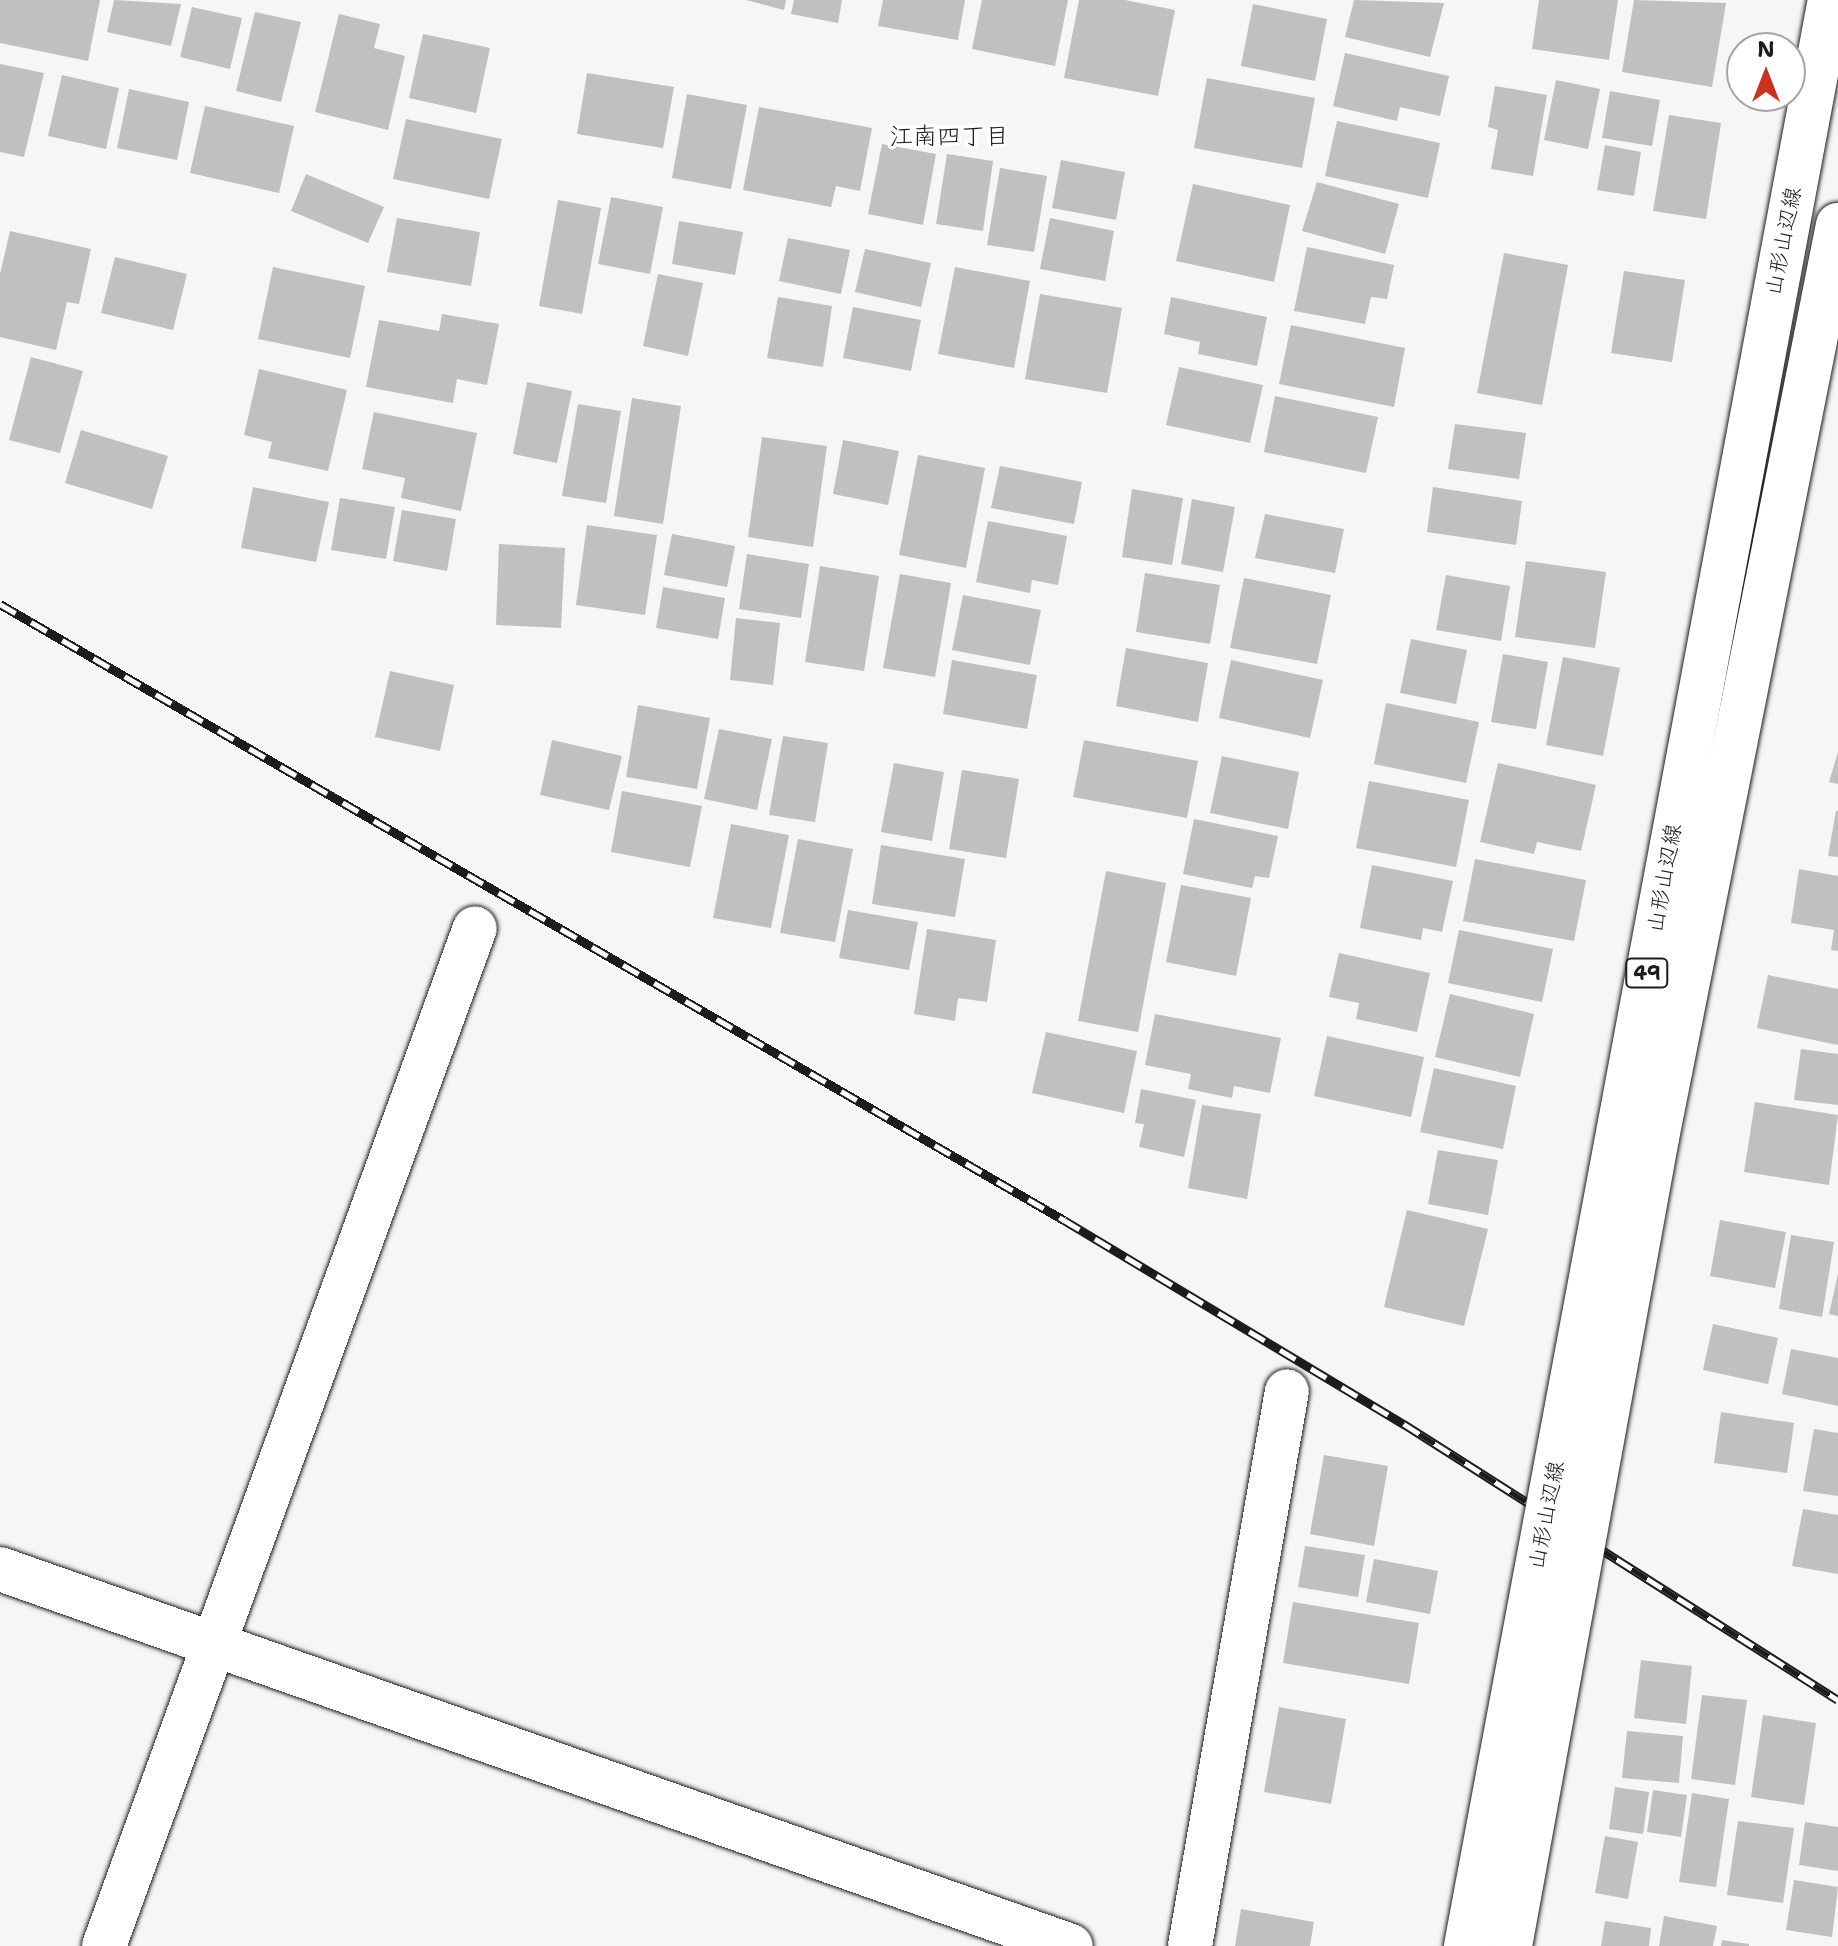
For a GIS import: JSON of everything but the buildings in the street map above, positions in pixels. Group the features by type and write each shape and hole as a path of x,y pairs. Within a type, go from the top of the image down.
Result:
{"main road":[{"name":"山形山辺線","path":"1466,1946 1830,0"},
{"name":"山形山辺線","path":"1510,1946 1657,1138 1838,225"},
{"path":"104,1946 475,928"},
{"path":"1190,1946 1287,1391"},
{"path":"0,1569 1071,1946"}],"railway":[{"path":"0,604 1064,1220 1404,1424 1838,1700"}],"district":[{"name":"江南四丁目","path":"949,137"}]}
